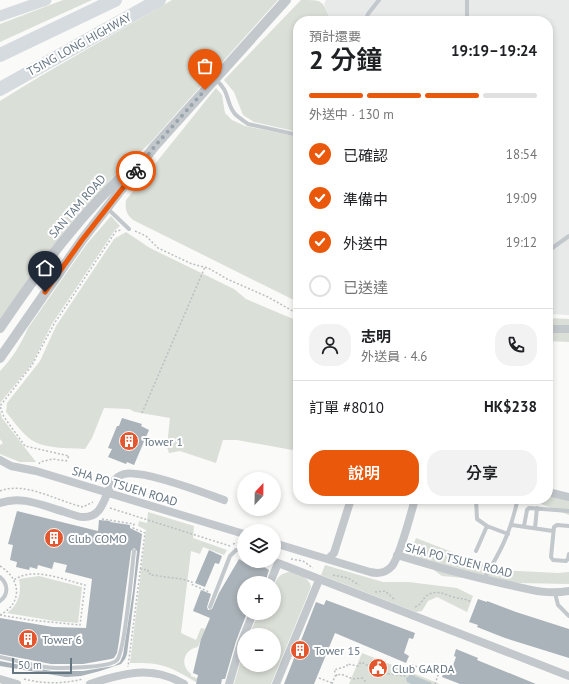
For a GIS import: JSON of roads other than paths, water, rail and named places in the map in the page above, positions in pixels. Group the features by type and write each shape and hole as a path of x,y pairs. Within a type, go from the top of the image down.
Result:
{"highway":[{"name":"TSING LONG HIGHWAY","path":"0,55 115,0"},
{"name":"TSING LONG HIGHWAY","path":"0,89 159,0"}],"main road":[{"path":"0,16 46,0"}],"street":[{"name":"SAN TAM ROAD","path":"0,358 82,240 154,147 286,0"},
{"name":"SAN TAM ROAD","path":"0,328 71,230 116,181 154,147"},
{"path":"553,328 569,329"},
{"name":"SHA PO TSUEN ROAD","path":"0,460 11,466 36,471 237,532"},
{"path":"0,503 19,499 82,517 90,516 96,513 102,506 111,484 117,478 124,474 133,473 172,482 224,500"},
{"path":"553,493 569,497"},
{"path":"328,559 334,553 349,504"},
{"path":"397,555 414,504"},
{"name":"SHA PO TSUEN ROAD","path":"281,545 376,573 388,570 392,566 397,555 484,580 537,592 555,593 569,591"},
{"path":"281,562 319,580 569,676"},
{"path":"276,684 319,580"},
{"path":"229,684 241,643 250,620"},
{"path":"90,684 139,672 164,674 184,684"},
{"path":"0,679 17,684"}],"lane":[{"path":"367,16 380,0"},
{"path":"466,16 467,0"},
{"path":"214,79 223,87 227,93 233,111 242,120 248,124 293,134"},
{"path":"107,208 130,229"},
{"path":"553,247 569,236"},
{"path":"476,504 477,519 487,526 508,534"},
{"path":"484,580 504,545 512,525 517,504"},
{"path":"524,526 527,510 530,508 569,511"},
{"path":"535,528 537,508"},
{"path":"512,525 553,531"},
{"path":"476,551 487,526"},
{"path":"569,526 555,526 553,531 552,559 567,560 569,554"},
{"path":"210,607 232,552 237,550"},
{"path":"0,657 46,667 81,668 116,662 119,658 124,639 134,551"},
{"path":"0,577 4,581 6,590 5,595 0,601"},
{"path":"555,593 558,605 569,616"}],"place":[{"name":"Tower 1","path":"129,441"},
{"name":"Club COMO","path":"54,538"},
{"name":"Tower 6","path":"28,639"},
{"name":"Tower 15","path":"300,650"},
{"name":"Club GARDA","path":"378,668"}]}
